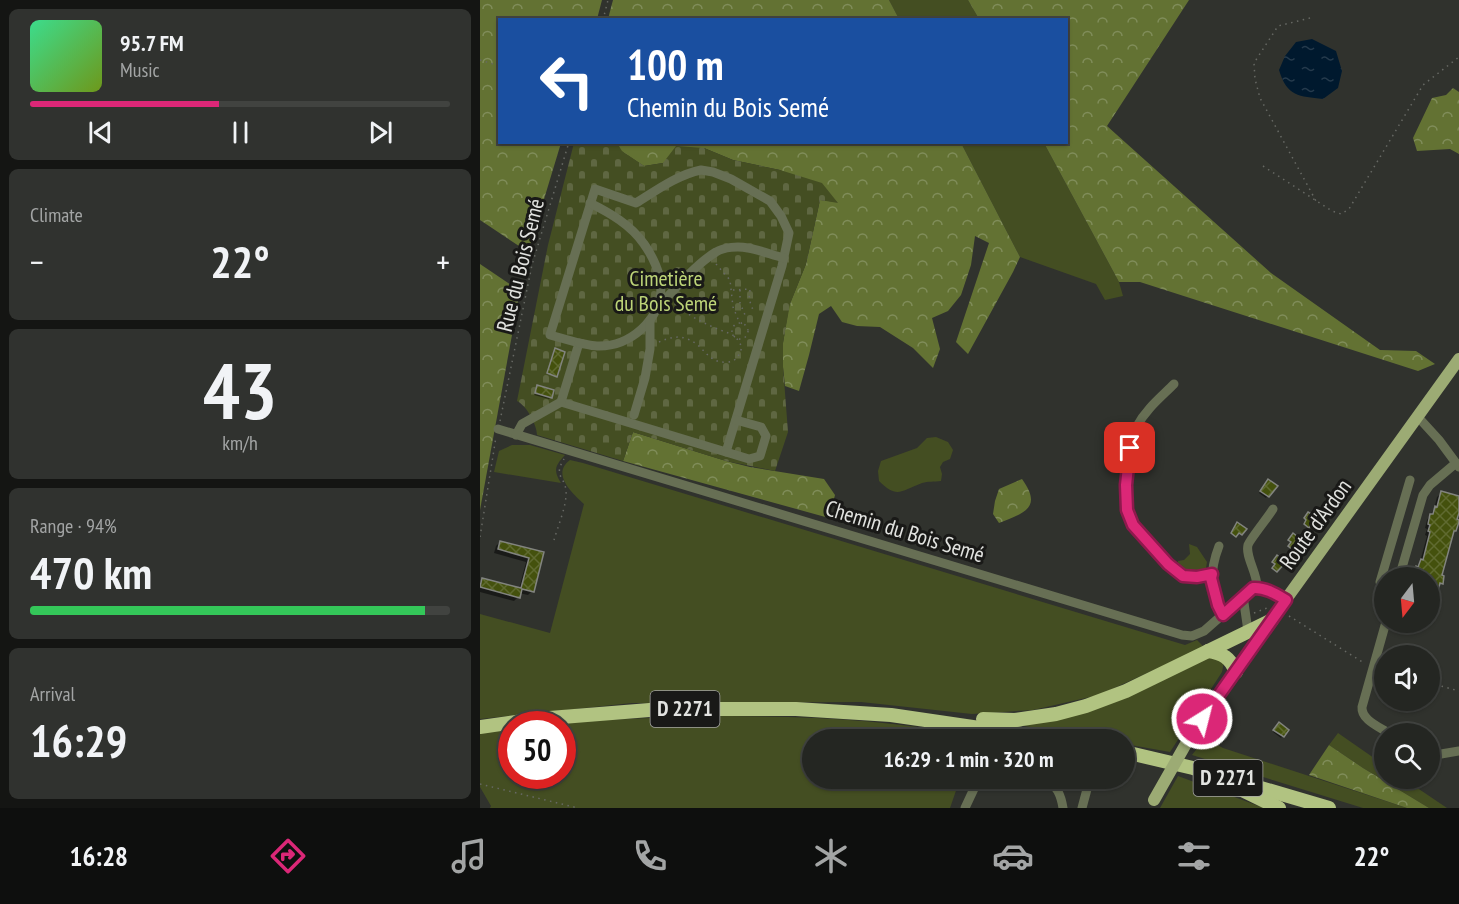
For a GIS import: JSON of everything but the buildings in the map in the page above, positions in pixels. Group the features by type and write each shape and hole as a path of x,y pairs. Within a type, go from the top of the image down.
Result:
{"highway":[{"path":"891,715 927,714 1015,720 1056,714 1126,691 1272,620"},
{"path":"1208,651 1220,654 1232,662 1236,672"},
{"name":"D 2271","path":"480,727 537,719 662,709 796,709 891,715 1001,729"},
{"name":"D 2271","path":"1135,756 1193,768 1329,808"},
{"path":"1135,757 1242,790 1279,808"}],"main road":[{"name":"Route d'Ardon","path":"1153,804 1191,735 1459,359"}],"street":[{"path":"726,452 784,258 789,233 781,216 770,201 731,179 701,170 674,179 636,203 595,189 550,335 597,346 616,344 632,337 648,323 667,297 717,251 746,247 784,258"},
{"path":"590,203 617,217 643,242 654,260 661,285 657,308"},
{"path":"634,415 645,378 650,347 650,320"},
{"path":"516,435 522,424 561,402 579,343"},
{"path":"1174,384 1147,411 1136,427 1130,448 1126,485 1127,510 1133,525 1168,564 1183,576 1197,577 1212,574"},
{"path":"561,402 749,459 760,456 766,436 761,427 736,420"},
{"path":"1402,567 1423,495 1430,485 1458,465 1418,417"},
{"name":"Chemin du Bois Semé","path":"498,429 1182,635 1192,636 1204,631 1243,596 1253,588 1257,588"},
{"path":"1384,567 1410,480"},
{"path":"1402,506 1418,511"},
{"path":"1273,509 1248,544 1249,553 1257,588 1269,591 1286,600"},
{"path":"1219,546 1213,562 1211,578 1223,615"},
{"path":"1387,557 1404,562"},
{"path":"1243,596 1248,631"},
{"path":"1374,724 1362,713 1383,633"},
{"path":"1440,754 1459,751"},
{"path":"965,808 974,789"},
{"path":"1057,789 1062,798 1063,808"},
{"path":"1082,808 1087,789"}],"path":[{"path":"604,18 608,0"},
{"path":"1311,18 1278,26 1254,63 1260,98 1316,201"},
{"path":"1263,166 1332,211 1341,214 1349,209 1423,85 1459,57"},
{"path":"480,60 498,65"},
{"name":"Rue du Bois Semé","path":"480,537 498,429 532,265 568,144"},
{"path":"667,297 681,310 736,338 743,338 747,334 747,327 738,319 733,307 730,280 710,257"},
{"path":"731,290 750,290 749,298 753,310"},
{"path":"740,290 740,303 745,315"},
{"path":"650,347 662,341 680,337 698,344 717,362 733,362 742,347 732,333 733,327 742,324"},
{"path":"554,540 564,507 566,490 559,474 560,468 564,458 579,454"},
{"path":"1286,614 1373,668"},
{"path":"1440,685 1459,691"},
{"path":"480,784 578,808"}],"green space":[{"path":"480,0 602,0 597,18 498,18 498,144 561,144 528,252 480,220"},
{"path":"613,0 889,0 898,18 608,18"},
{"path":"889,0 968,0 978,18 898,18"},
{"path":"968,0 1189,0 1107,126 1271,273 1380,350 1416,351 1435,364 1418,371 1140,282 1119,282 1045,144 1068,144 1068,18 978,18"},
{"path":"1453,88 1459,92 1459,154 1450,149 1417,151 1413,138 1432,98 1446,95"},
{"name":"Cimetière du Bois Semé","path":"574,144 618,144 622,151 644,166 663,163 676,146 704,148 733,160 780,170 822,183 838,203 820,200 806,264 790,304 783,343 788,432 775,471 726,461 633,432 623,461 537,435 531,416 517,401 548,245"},
{"path":"618,144 962,144 1020,257 968,354 956,342 989,243 975,236 971,265 961,295 948,311 932,318 940,349 933,368 913,348 880,327 857,326 842,322 831,306 819,314 799,391 785,386 783,343 789,306 806,264 820,200 837,202 780,170 733,160 704,148 663,163 644,166 621,151"},
{"path":"962,144 1045,144 1119,282 1123,296 1105,300 1096,284 1020,257"},
{"path":"480,264 520,291 480,510"},
{"path":"633,432 750,467 824,479 835,495 829,518 623,461"},
{"path":"936,437 948,442 953,450 950,459 943,462 940,467 941,481 924,482 904,491 895,492 879,481 878,471 881,461 917,448 927,438"},
{"path":"512,445 530,445 565,455 556,468 561,483 494,472 499,451"},
{"path":"570,460 583,463 1185,645 1197,640 1204,647 1099,695 1033,710 972,714 861,702 632,703 556,711 498,711 498,717 480,719 480,614 550,633 584,504 565,483 562,471"},
{"path":"1022,479 1031,497 1031,503 1023,512 999,523 993,514 999,489"},
{"path":"1189,544 1197,547 1207,562 1206,568 1198,574 1192,574 1177,566 1178,561 1184,560 1190,554"},
{"path":"1211,656 1224,662 1222,672 1170,752 1135,746 1135,729 1042,729 1019,725"},
{"path":"697,716 802,717 933,729 802,729 802,789 957,789 950,808 490,808 480,787 480,733 498,731 498,789 576,789 576,722"},
{"path":"1338,733 1374,758 1374,775 1363,768 1329,745"},
{"path":"1205,738 1223,748 1407,808 1363,808 1192,755"},
{"path":"1329,745 1374,775 1374,789 1398,789 1429,808 1407,808 1309,775"},
{"path":"1178,776 1264,808 1160,808"},
{"path":"1398,789 1419,789 1447,808 1429,808"}],"water":[{"path":"1312,39 1336,51 1342,71 1338,88 1323,99 1295,94 1286,86 1279,70 1285,56 1296,42"}],"route":[{"path":"1130,448 1126,485 1127,510 1133,525 1168,564 1183,576 1197,577 1212,574 1218,605 1223,615 1253,588 1269,591 1286,600 1202,719"}]}
